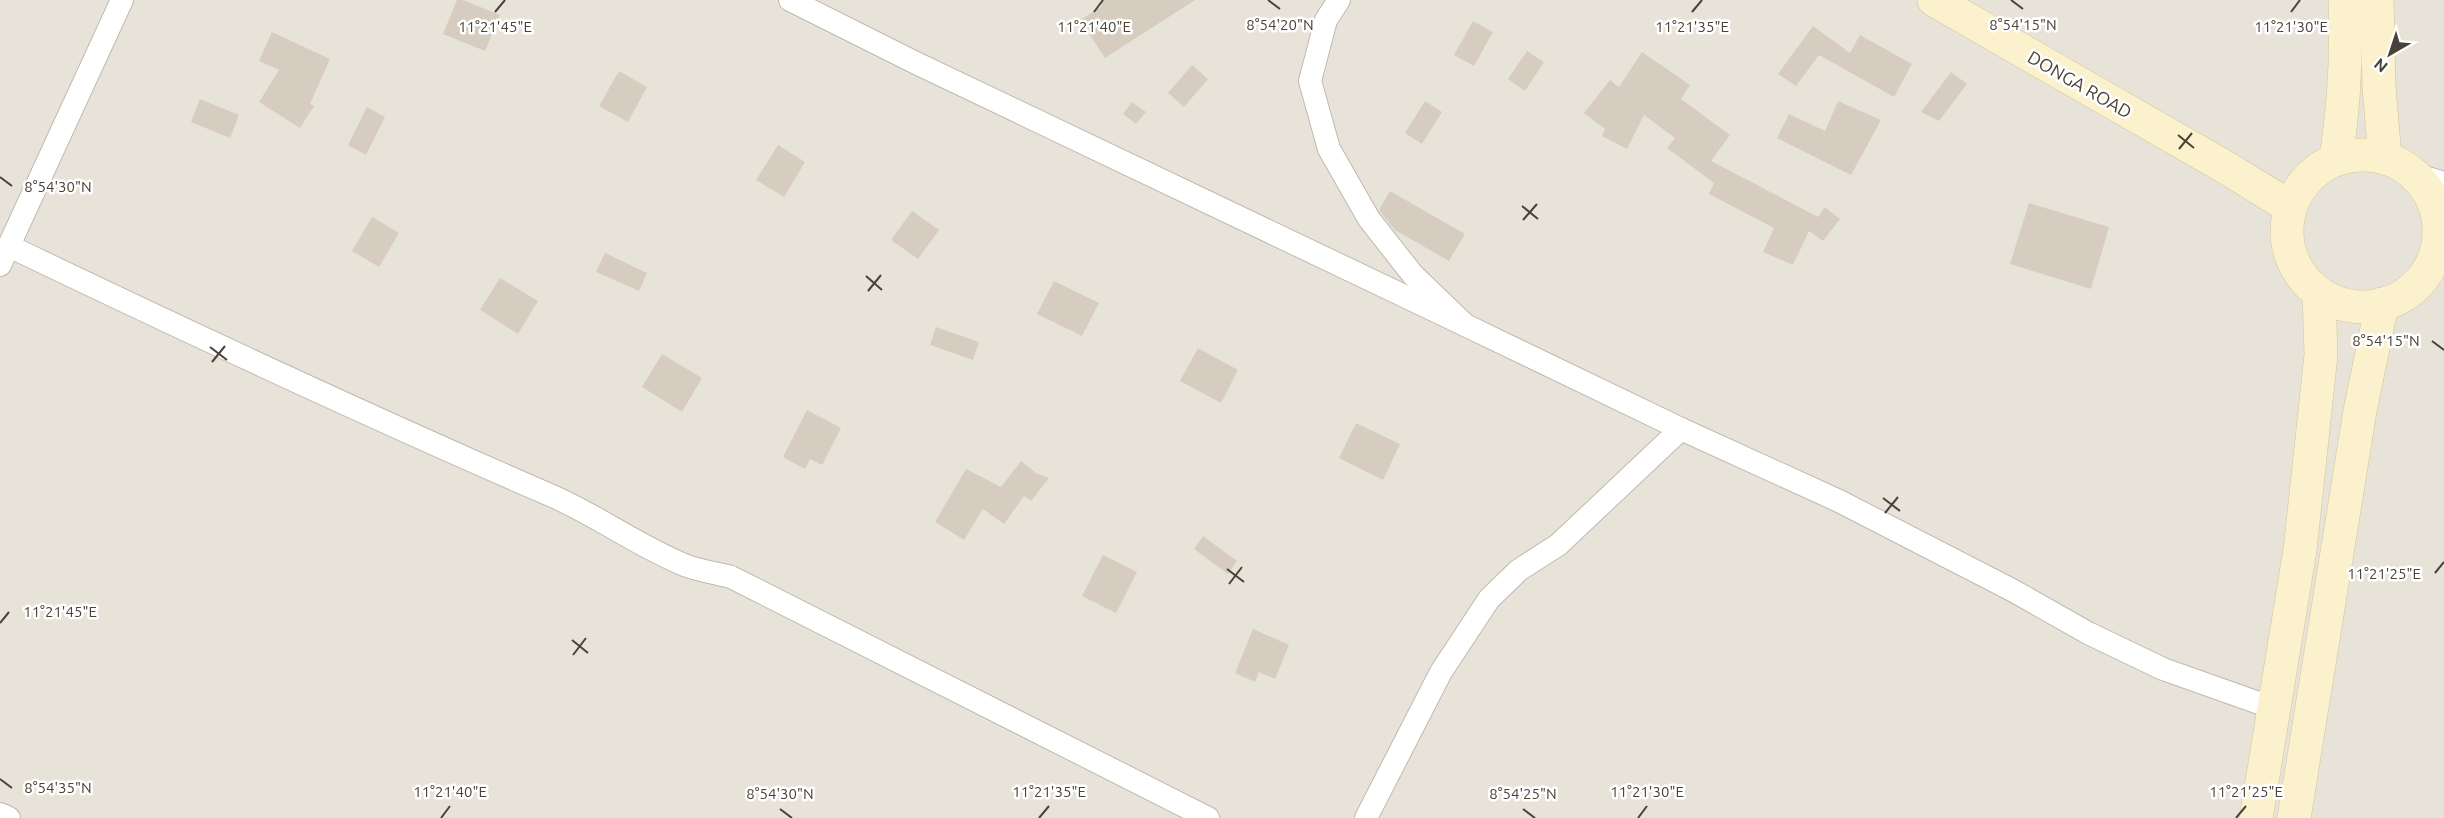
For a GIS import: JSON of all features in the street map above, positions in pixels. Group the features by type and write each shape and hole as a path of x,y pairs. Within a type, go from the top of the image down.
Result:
{"main road":[{"name":"DONGA ROAD","path":"1934,0 2225,167 2290,207"},
{"path":"2336,159 2342,116 2346,38 2345,0"},
{"path":"2377,0 2379,87 2398,165"},
{"path":"2352,155 2369,155 2398,165 2423,184 2432,199 2437,214 2438,261 2411,289 2398,298 2382,304 2350,305 2334,301 2319,293 2305,280 2291,255 2287,226 2290,207 2298,190 2309,176 2336,159 2352,155"},
{"path":"2225,167 2309,176"},
{"path":"2256,818 2300,550 2320,355 2319,293"},
{"path":"2294,818 2358,423 2382,304"}],"street":[{"path":"122,0 4,256 575,506 688,566 731,577 1208,818"},
{"path":"790,0 916,63 1681,429 1839,501 2012,590 2088,633 2163,669 2273,708"},
{"path":"1339,0 1326,20 1310,81 1329,149 1369,219 1413,275 1465,325"},
{"path":"2398,165 2444,183"},
{"path":"1366,818 1441,672 1489,599 1520,570 1558,545 1681,429"},
{"path":"0,814 9,818"}],"shaded area":[{"path":"0,0 2444,0 2444,818 0,818"}],"building":[{"path":"457,0 463,0 500,15 485,51 443,34"},
{"path":"1102,0 1195,0 1105,58 1080,20 1101,7"},
{"path":"1473,21 1493,32 1474,66 1454,55"},
{"path":"1813,26 1850,53 1860,35 1912,64 1894,97 1819,55 1796,86 1778,74"},
{"path":"272,32 330,59 310,104 314,106 300,128 259,102 279,70 259,61"},
{"path":"1527,51 1544,62 1525,91 1508,79"},
{"path":"1642,52 1690,85 1681,99 1730,135 1711,161 1818,217 1825,207 1840,219 1823,241 1809,231 1793,265 1763,252 1774,228 1709,194 1714,183 1667,148 1675,138 1644,115 1627,149 1602,136 1605,129 1584,113 1610,80 1619,87"},
{"path":"1192,65 1208,79 1184,107 1168,93"},
{"path":"619,71 647,87 628,122 599,106"},
{"path":"1951,72 1967,84 1939,121 1921,112"},
{"path":"200,99 239,115 230,138 191,122"},
{"path":"1425,101 1442,112 1422,144 1405,133"},
{"path":"1838,101 1881,120 1851,175 1777,138 1789,114 1825,131"},
{"path":"1132,102 1146,112 1136,124 1123,114"},
{"path":"367,107 385,117 366,155 348,145"},
{"path":"778,145 805,162 784,197 756,180"},
{"path":"1390,191 1465,234 1449,261 1395,230 1379,210"},
{"path":"2029,203 2109,227 2091,289 2010,264"},
{"path":"912,211 939,230 918,259 891,240"},
{"path":"372,217 399,233 379,267 352,251"},
{"path":"605,253 647,273 639,291 596,272"},
{"path":"500,278 538,301 518,334 480,310"},
{"path":"1054,281 1099,303 1082,336 1037,314"},
{"path":"936,327 979,342 973,360 930,345"},
{"path":"1198,348 1238,370 1221,403 1180,381"},
{"path":"662,354 702,378 682,412 642,387"},
{"path":"807,410 841,428 822,465 810,459 805,469 783,457"},
{"path":"1356,423 1400,444 1383,480 1339,458"},
{"path":"1021,461 1036,473 1049,478 1031,501 1024,496 1004,524 983,509 964,540 935,522 966,469 1001,487"},
{"path":"1203,536 1237,561 1228,574 1194,549"},
{"path":"1103,555 1137,572 1116,613 1082,596"},
{"path":"1253,629 1289,645 1275,679 1259,672 1255,682 1235,673"}]}
